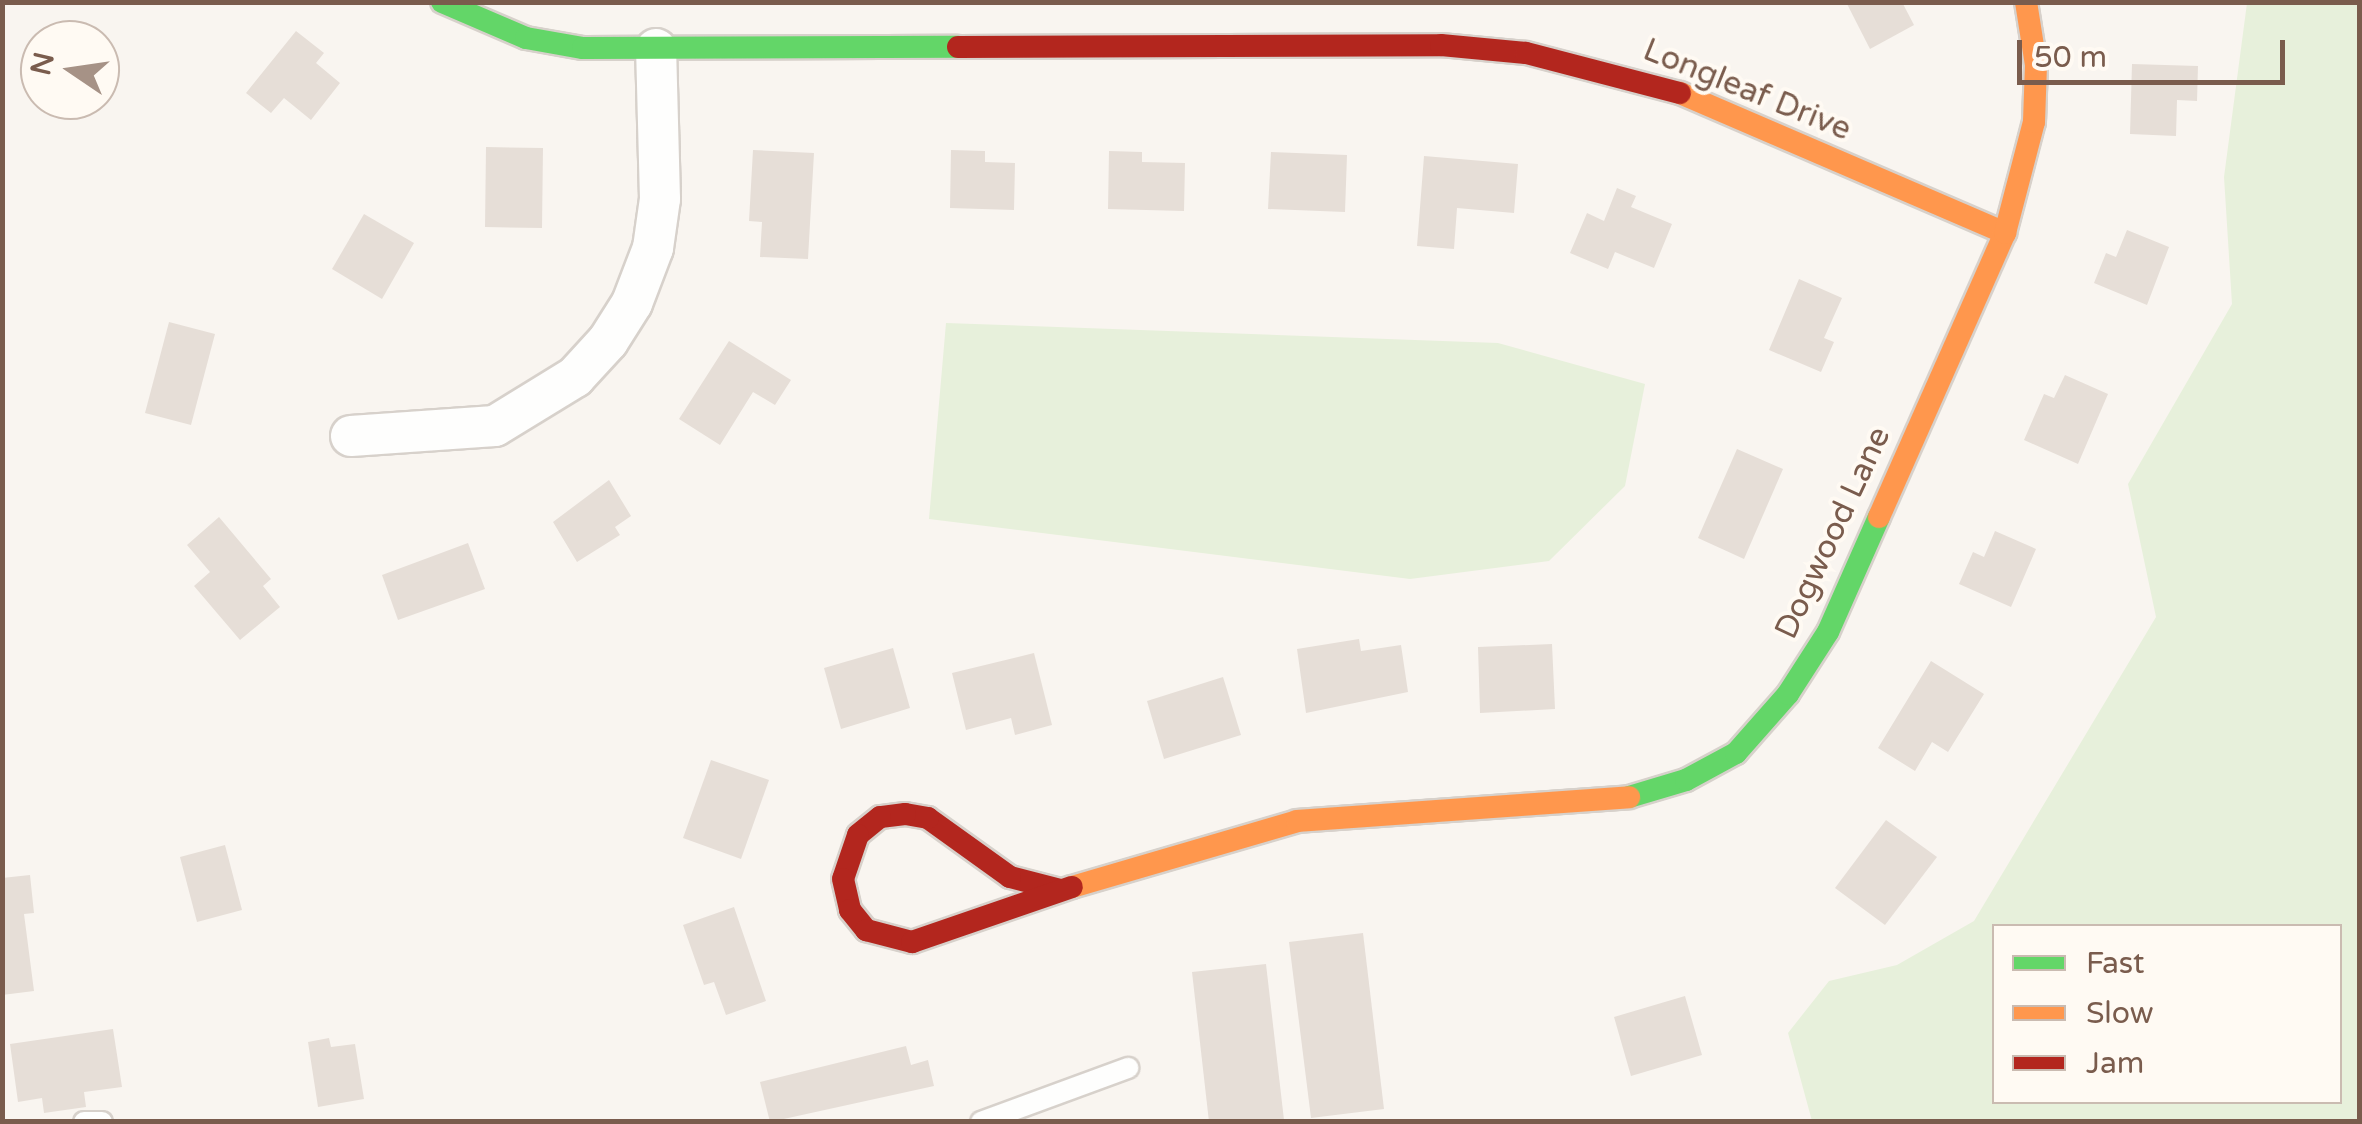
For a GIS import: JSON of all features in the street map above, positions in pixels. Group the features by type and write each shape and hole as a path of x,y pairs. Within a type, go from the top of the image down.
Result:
{"street":[{"name":"Longleaf Drive","path":"442,2 526,38 583,48 1441,45 1526,53 1677,92 2005,233"},
{"name":"Dogwood Lane","path":"1060,890 1010,877 928,818 905,814 880,817 858,836 843,879 850,910 866,930 912,942 1060,890 1297,821 1631,797 1686,780 1736,753 1788,694 1828,632 2005,233 2034,122 2036,64 2026,2"},
{"path":"352,436 495,426 575,377 608,340 632,303 653,248 660,199 656,50"}],"lane":[{"path":"981,1122 1128,1068"},
{"path":"84,1122 102,1122"}],"green space":[{"path":"2247,3 2359,3 2359,1121 1812,1121 1788,1033 1829,981 1897,965 1974,921 2156,617 2128,484 2232,304 2224,177"},
{"path":"946,323 1498,343 1645,384 1625,486 1549,561 1410,579 929,519"}],"building":[{"path":"1846,2 1902,2 1914,25 1870,49"},
{"path":"296,31 324,53 316,63 340,83 311,120 284,98 271,113 246,93"},
{"path":"2132,64 2198,66 2197,101 2177,100 2176,136 2130,134"},
{"path":"486,147 543,148 542,228 485,227"},
{"path":"753,150 814,153 808,259 760,257 762,222 749,221"},
{"path":"951,150 985,151 985,162 1015,163 1014,210 950,208"},
{"path":"1109,151 1142,152 1142,162 1185,163 1184,211 1108,209"},
{"path":"1271,152 1347,155 1345,212 1268,209"},
{"path":"1424,156 1518,164 1514,213 1457,208 1454,249 1417,246"},
{"path":"1617,188 1636,196 1631,207 1672,224 1654,268 1615,252 1608,269 1570,253 1587,213 1604,221"},
{"path":"364,214 414,243 382,299 332,269"},
{"path":"2127,230 2169,247 2147,305 2094,283 2106,253 2116,257"},
{"path":"1799,279 1842,298 1824,338 1834,342 1821,372 1769,350"},
{"path":"169,322 215,334 191,425 145,413"},
{"path":"729,341 791,380 775,405 753,392 720,445 679,419"},
{"path":"2065,375 2108,394 2078,464 2024,440 2044,394 2054,398"},
{"path":"1737,449 1783,469 1744,559 1698,538"},
{"path":"609,480 631,516 615,527 620,535 577,562 553,522"},
{"path":"219,517 271,579 263,586 280,607 240,640 194,586 210,572 187,545"},
{"path":"1995,531 2036,549 2011,607 1959,584 1973,552 1984,557"},
{"path":"468,543 485,589 398,620 382,575"},
{"path":"1359,639 1361,651 1401,645 1408,692 1306,713 1297,649"},
{"path":"1552,644 1555,709 1480,713 1478,647"},
{"path":"893,648 910,708 841,729 824,668"},
{"path":"1034,653 1052,725 1015,735 1011,718 966,730 952,673"},
{"path":"1931,661 1984,694 1948,752 1932,742 1915,771 1878,748"},
{"path":"1223,677 1241,735 1164,759 1147,701"},
{"path":"711,760 769,780 741,859 683,838"},
{"path":"1886,820 1937,857 1885,925 1835,888"},
{"path":"225,845 242,910 197,922 180,857"},
{"path":"30,875 34,913 24,914 34,991 2,995 2,878"},
{"path":"734,907 766,1001 726,1015 714,982 704,985 683,925"},
{"path":"1363,933 1384,1109 1311,1118 1289,942"},
{"path":"1266,964 1284,1120 1209,1122 1192,972"},
{"path":"1685,996 1702,1055 1631,1076 1614,1017"},
{"path":"113,1029 122,1087 84,1092 86,1107 44,1113 42,1098 18,1102 10,1044"},
{"path":"329,1038 331,1047 355,1044 364,1099 318,1107 308,1042"},
{"path":"906,1046 911,1065 928,1060 934,1086 770,1122 760,1082"}],"traffic: fast":[{"path":"442,2 526,38 583,48 958,47"},
{"path":"1629,797 1686,780 1736,753 1788,694 1828,632 1879,517"}],"traffic: slow":[{"path":"1879,517 2005,233 2034,122 2036,65 2026,2"},
{"path":"1680,93 2005,233"},
{"path":"1072,887 1297,821 1629,797"}],"traffic: jam":[{"path":"958,47 1441,45 1526,53 1680,93"},
{"path":"1060,890 1010,877 928,818 905,814 880,817 858,835 843,879 850,910 866,930 912,942 1072,887"}]}
